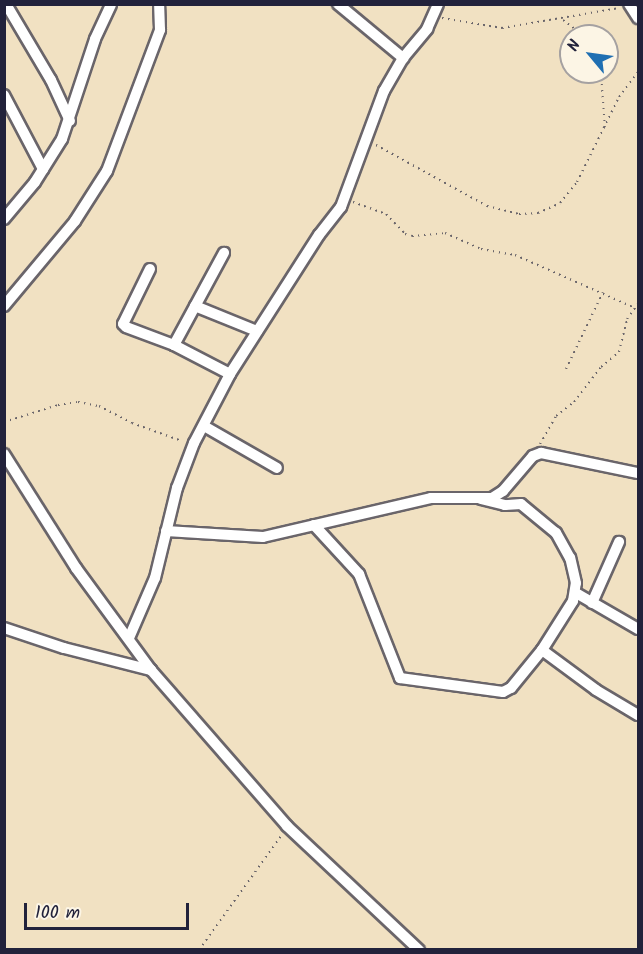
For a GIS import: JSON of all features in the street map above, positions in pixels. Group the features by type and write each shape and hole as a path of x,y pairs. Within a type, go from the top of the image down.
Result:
{"street":[{"path":"6,4 51,80 70,121"},
{"path":"6,213 43,169 70,121 95,39 111,4"},
{"path":"4,306 75,221 107,171 160,30 159,4"},
{"path":"338,4 403,58"},
{"path":"129,638 155,578 177,488 194,443 230,374 344,200 384,91 403,58 428,29 438,4"},
{"path":"629,5 639,18"},
{"path":"4,95 43,169"},
{"path":"174,345 224,253"},
{"path":"150,268 123,324 174,345 230,374"},
{"path":"195,306 257,331"},
{"path":"204,426 277,468"},
{"path":"166,531 249,538 432,498 481,499 498,496 535,454 545,453 639,473"},
{"path":"4,454 75,568 151,670 287,826 419,950"},
{"path":"314,525 359,574 388,642 396,672 400,678 503,692 511,688 542,650 576,593 570,558 556,533 521,504 505,505 481,499"},
{"path":"592,603 619,542"},
{"path":"576,593 639,629"},
{"path":"4,628 64,648 151,670"},
{"path":"542,650 596,690 639,715"}],"path":[{"path":"433,17 501,28 562,20 629,5"},
{"path":"562,20 568,24"},
{"path":"365,140 487,206 519,214 538,213 560,203 576,182 622,92 639,72"},
{"path":"601,84 605,129"},
{"path":"344,200 381,211 405,234 412,236 445,233 481,249 515,255 635,308"},
{"path":"566,369 603,292"},
{"path":"535,454 556,416 574,402 601,367 619,352 627,319 639,304"},
{"path":"4,422 58,405 78,402 99,406 132,423 176,440 194,443"},
{"path":"199,950 261,867 287,826"}]}
